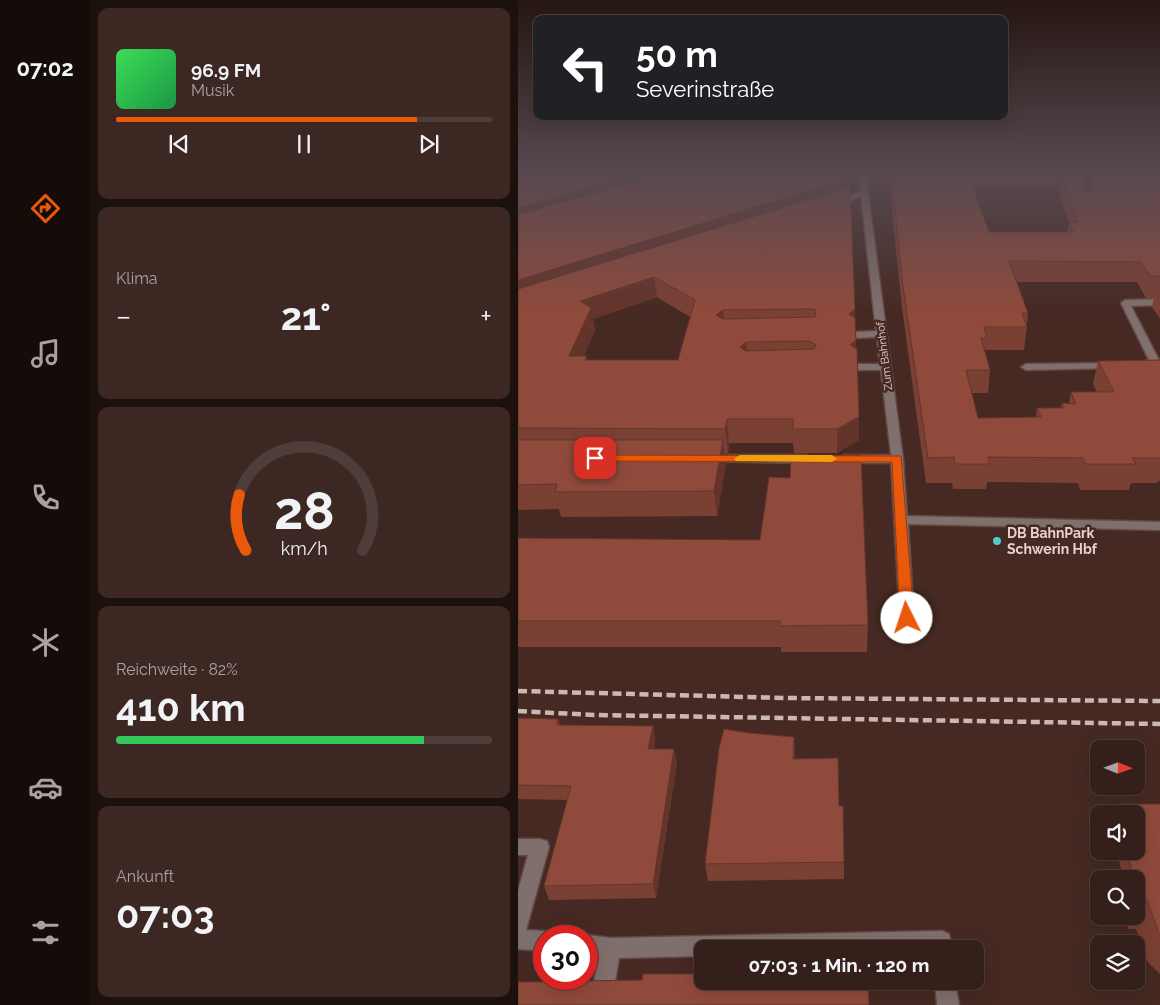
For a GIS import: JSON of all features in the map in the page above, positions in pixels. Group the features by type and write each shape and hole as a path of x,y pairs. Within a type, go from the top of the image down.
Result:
{"street":[{"name":"Zum Bahnhof","path":"867,218 897,459 907,618"},
{"path":"1026,367 1128,366 1155,362 1125,303 1160,302"},
{"path":"856,335 882,334"},
{"path":"857,367 885,367"},
{"path":"701,458 897,459"},
{"path":"900,520 1160,526"},
{"path":"518,847 540,847 518,926"},
{"path":"518,939 533,940"},
{"path":"598,946 611,948 694,946"},
{"path":"600,1005 611,948"},
{"path":"946,990 948,1005"}],"building":[{"path":"518,218 720,218 518,280"},
{"path":"749,218 851,218 855,309 849,314 855,318 856,340 850,345 857,349 859,417 837,429 793,429 793,419 727,419 725,429 518,428 518,289","holes":["654,277 695,300 678,360 585,360 587,356 569,356 591,308 580,301","723,310 816,310 815,317 723,319 716,315","809,341 816,345 814,349 746,351 740,347 746,342"]},
{"path":"896,218 984,218 989,232 1073,232 1069,222 1078,222 1077,218 1161,218 1161,276 1151,276 1141,262 1009,261 1028,313 1022,313 1027,327 984,327 987,338 981,338 990,370 966,370 978,418 1041,417 1037,408 1064,408 1062,403 1076,404 1071,392 1114,392 1098,361 1161,360 1161,458 1132,458 1136,464 1085,464 1083,458 988,457 990,464 955,464 954,457 928,458 903,286"},
{"path":"518,440 723,440 714,491 555,492 557,484 518,485"},
{"path":"861,455 868,625 780,626 780,621 518,621 518,538 760,540 769,477 790,478 791,456"},
{"path":"518,718 558,719 557,725 653,726 648,749 674,749 653,884 544,886 571,786 518,785"},
{"path":"724,729 794,737 793,759 838,758 839,806 843,806 844,862 705,864 719,748"},
{"path":"1161,804 1161,935 1147,900 1145,900 1145,870 1132,870 1129,860 1145,860 1145,805 1122,805"},
{"path":"643,974 694,974 694,990 868,990 869,1005 518,1005 518,982 533,982 533,990 598,990 598,981 642,980"}],"railway":[{"path":"518,691 785,698 1161,701"},
{"path":"518,711 594,715 1161,724"}],"slow traffic":[{"path":"740,459 832,459"}],"place":[{"name":"DB BahnPark Schwerin Hbf","path":"997,541"}],"route":[{"path":"595,458 897,459 907,618"}]}
